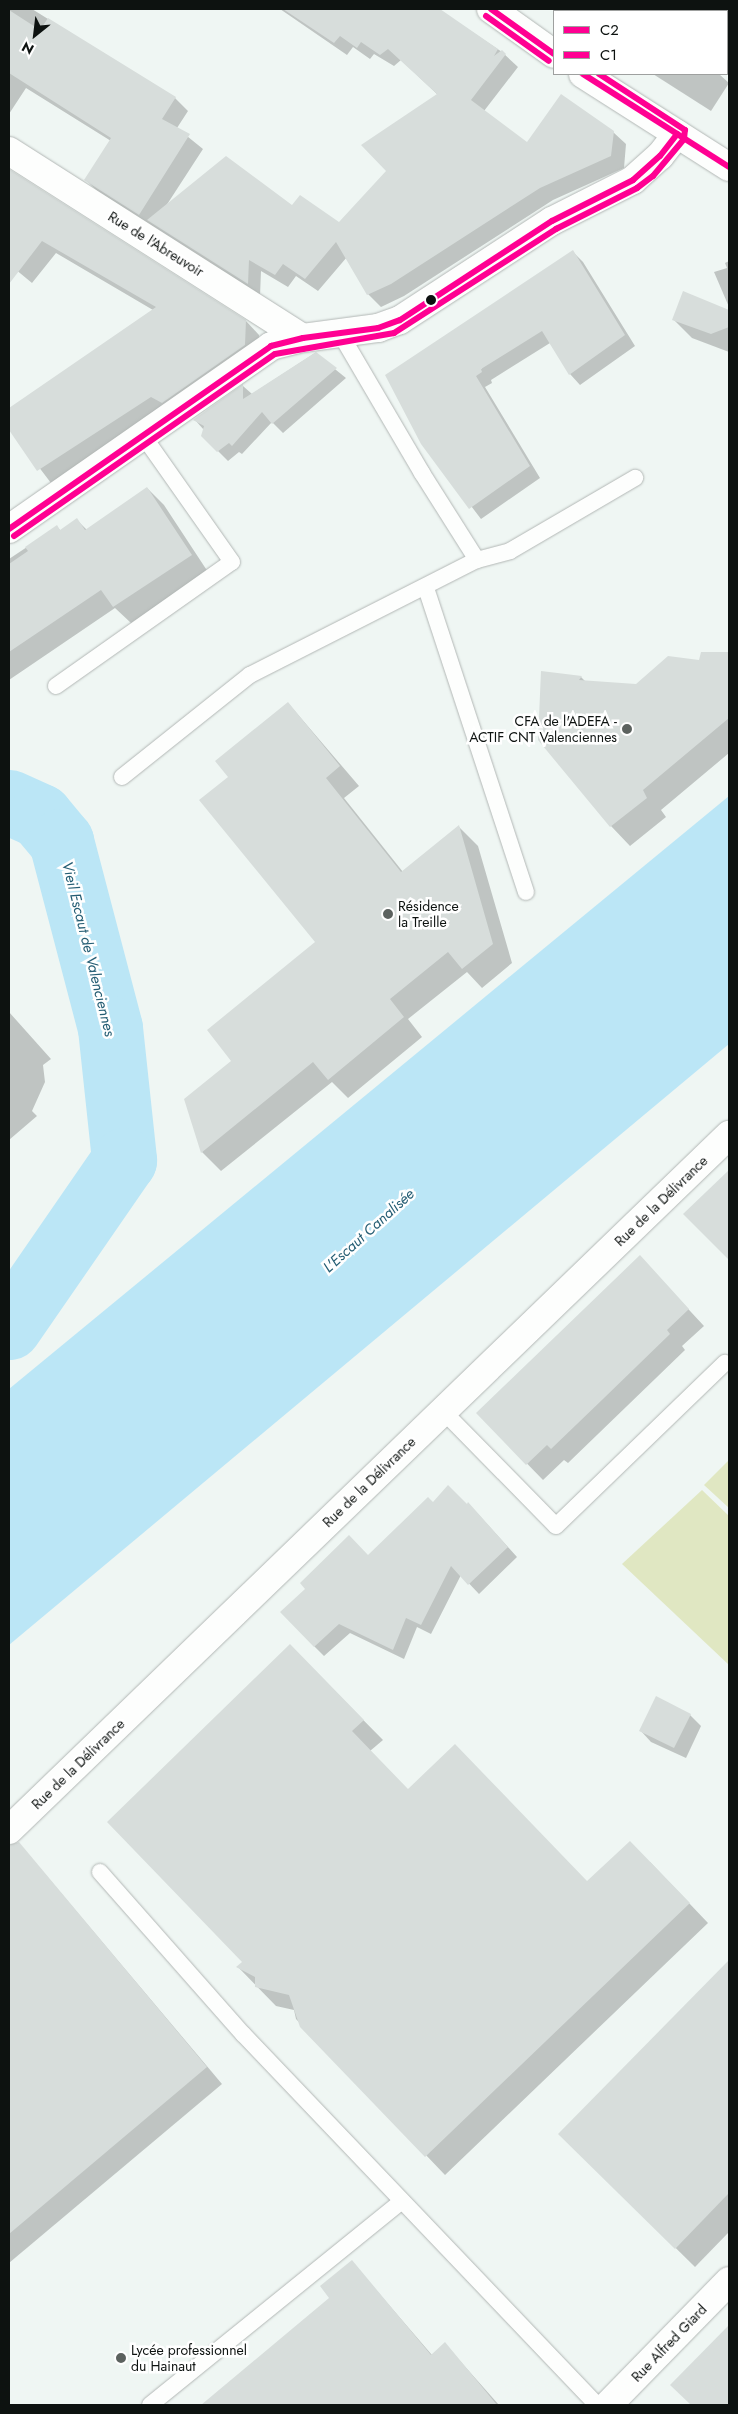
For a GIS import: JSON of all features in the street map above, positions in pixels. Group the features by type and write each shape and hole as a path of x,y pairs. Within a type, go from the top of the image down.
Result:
{"street":[{"path":"491,9 553,53"},
{"path":"585,75 677,134 728,163"},
{"path":"9,529 144,437 271,346 303,338 378,328 400,320 552,221 633,180 660,156 677,134"},
{"name":"Rue de l'Abreuvoir","path":"9,150 303,338"},
{"name":"Rue de la Délivrance","path":"9,1830 729,1134"},
{"name":"Rue Alfred Giard","path":"608,2405 729,2281"}],"lane":[{"path":"340,333 422,473 478,560"},
{"path":"56,686 232,562 144,437"},
{"path":"122,777 250,675 426,588 478,560 510,552 635,478"},
{"path":"426,588 526,892"},
{"path":"443,1411 556,1526 725,1363"},
{"path":"100,1872 225,2014 597,2405"},
{"path":"150,2405 402,2201"}],"green space":[{"path":"729,1460 729,1508 704,1485"},
{"path":"702,1490 729,1516 729,1665 622,1564"}],"water":[{"name":"L'Escaut Canalisée","path":"729,796 729,1044 9,1645 9,1389"}],"building":[{"path":"283,9 440,9 498,49 494,56 502,50 506,54 471,100 527,142 561,94 614,131 611,156 540,188 391,284 367,295 336,242 305,279 283,264 275,275 249,260 248,284 147,220 226,156 292,205 300,195 339,222 386,171 361,145 437,94 388,49 380,55 361,42 357,48 340,36 334,43"},
{"path":"9,10 40,30 48,18 176,97 162,119 190,134 139,215 84,180 111,138 9,73"},
{"path":"9,169 246,320 245,345 162,403 151,397 37,471 9,430 9,408 156,307 42,241 9,284"},
{"path":"573,250 625,335 569,375 542,331 481,369 482,372 476,376 530,466 469,509 421,444 385,375"},
{"path":"683,291 729,310 729,327 711,334 672,320"},
{"path":"316,352 337,368 272,424 262,412 232,446 229,443 217,452 201,436 204,426 193,420 243,384 243,399"},
{"path":"147,487 192,555 113,607 101,590 9,652 9,564 28,551 25,547 57,525 60,530 77,518 85,530"},
{"name":"CFA de l'ADEFA - ACTIF CNT Valenciennes","path":"701,652 729,652 729,718 643,790 647,798 610,827 538,740 541,671 582,676 579,680 636,684 668,656 699,660"},
{"name":"Résidence la Treille","path":"288,702 340,766 326,778 401,872 459,825 493,944 462,969 448,952 390,999 404,1017 328,1080 313,1062 201,1153 184,1099 231,1061 207,1030 315,942 199,800 228,777 215,761"},
{"path":"729,1170 729,1260 683,1214"},
{"path":"640,1255 689,1309 667,1330 670,1334 551,1449 547,1445 526,1465 476,1413"},
{"path":"448,1485 467,1504 468,1502 508,1547 468,1585 451,1566 421,1625 406,1618 393,1650 339,1624 314,1647 280,1612 305,1589 300,1583 349,1535 368,1555 428,1497 433,1502"},
{"path":"290,1644 364,1720 352,1731 408,1789 455,1744 587,1881 630,1841 690,1903 425,2157 300,2027 289,1995 255,1987 255,1977 236,1967 242,1962 107,1822"},
{"path":"656,1696 691,1714 674,1748 639,1731"},
{"path":"19,1842 207,2067 9,2234 9,1845"},
{"path":"729,1960 729,2193 675,2249 558,2134"},
{"path":"352,2260 431,2355 445,2342 497,2405 201,2405 329,2298 320,2286"},
{"path":"729,2325 729,2405 691,2405 670,2385"}],"waterway":[{"name":"Vieil Escaut de Valenciennes","path":"9,802 40,816 61,841 110,1028 124,1160 9,1327"}],"transit line":[{"name":"C2","path":"491,9 553,53"},
{"name":"C1","path":"486,16 549,61"},
{"name":"C2","path":"585,75 729,167"},
{"name":"C1","path":"14,536 275,354 394,333 556,229 637,188 653,176 684,139 685,130 601,75"},
{"name":"C2","path":"9,529 271,346 303,338 378,328 400,320 552,221 633,180 660,156 677,134"}],"place":[{"name":"CFA de l'ADEFA - ACTIF CNT Valenciennes","path":"627,729"},
{"name":"Résidence la Treille","path":"388,914"},
{"name":"Lycée professionnel du Hainaut","path":"121,2358"}]}
